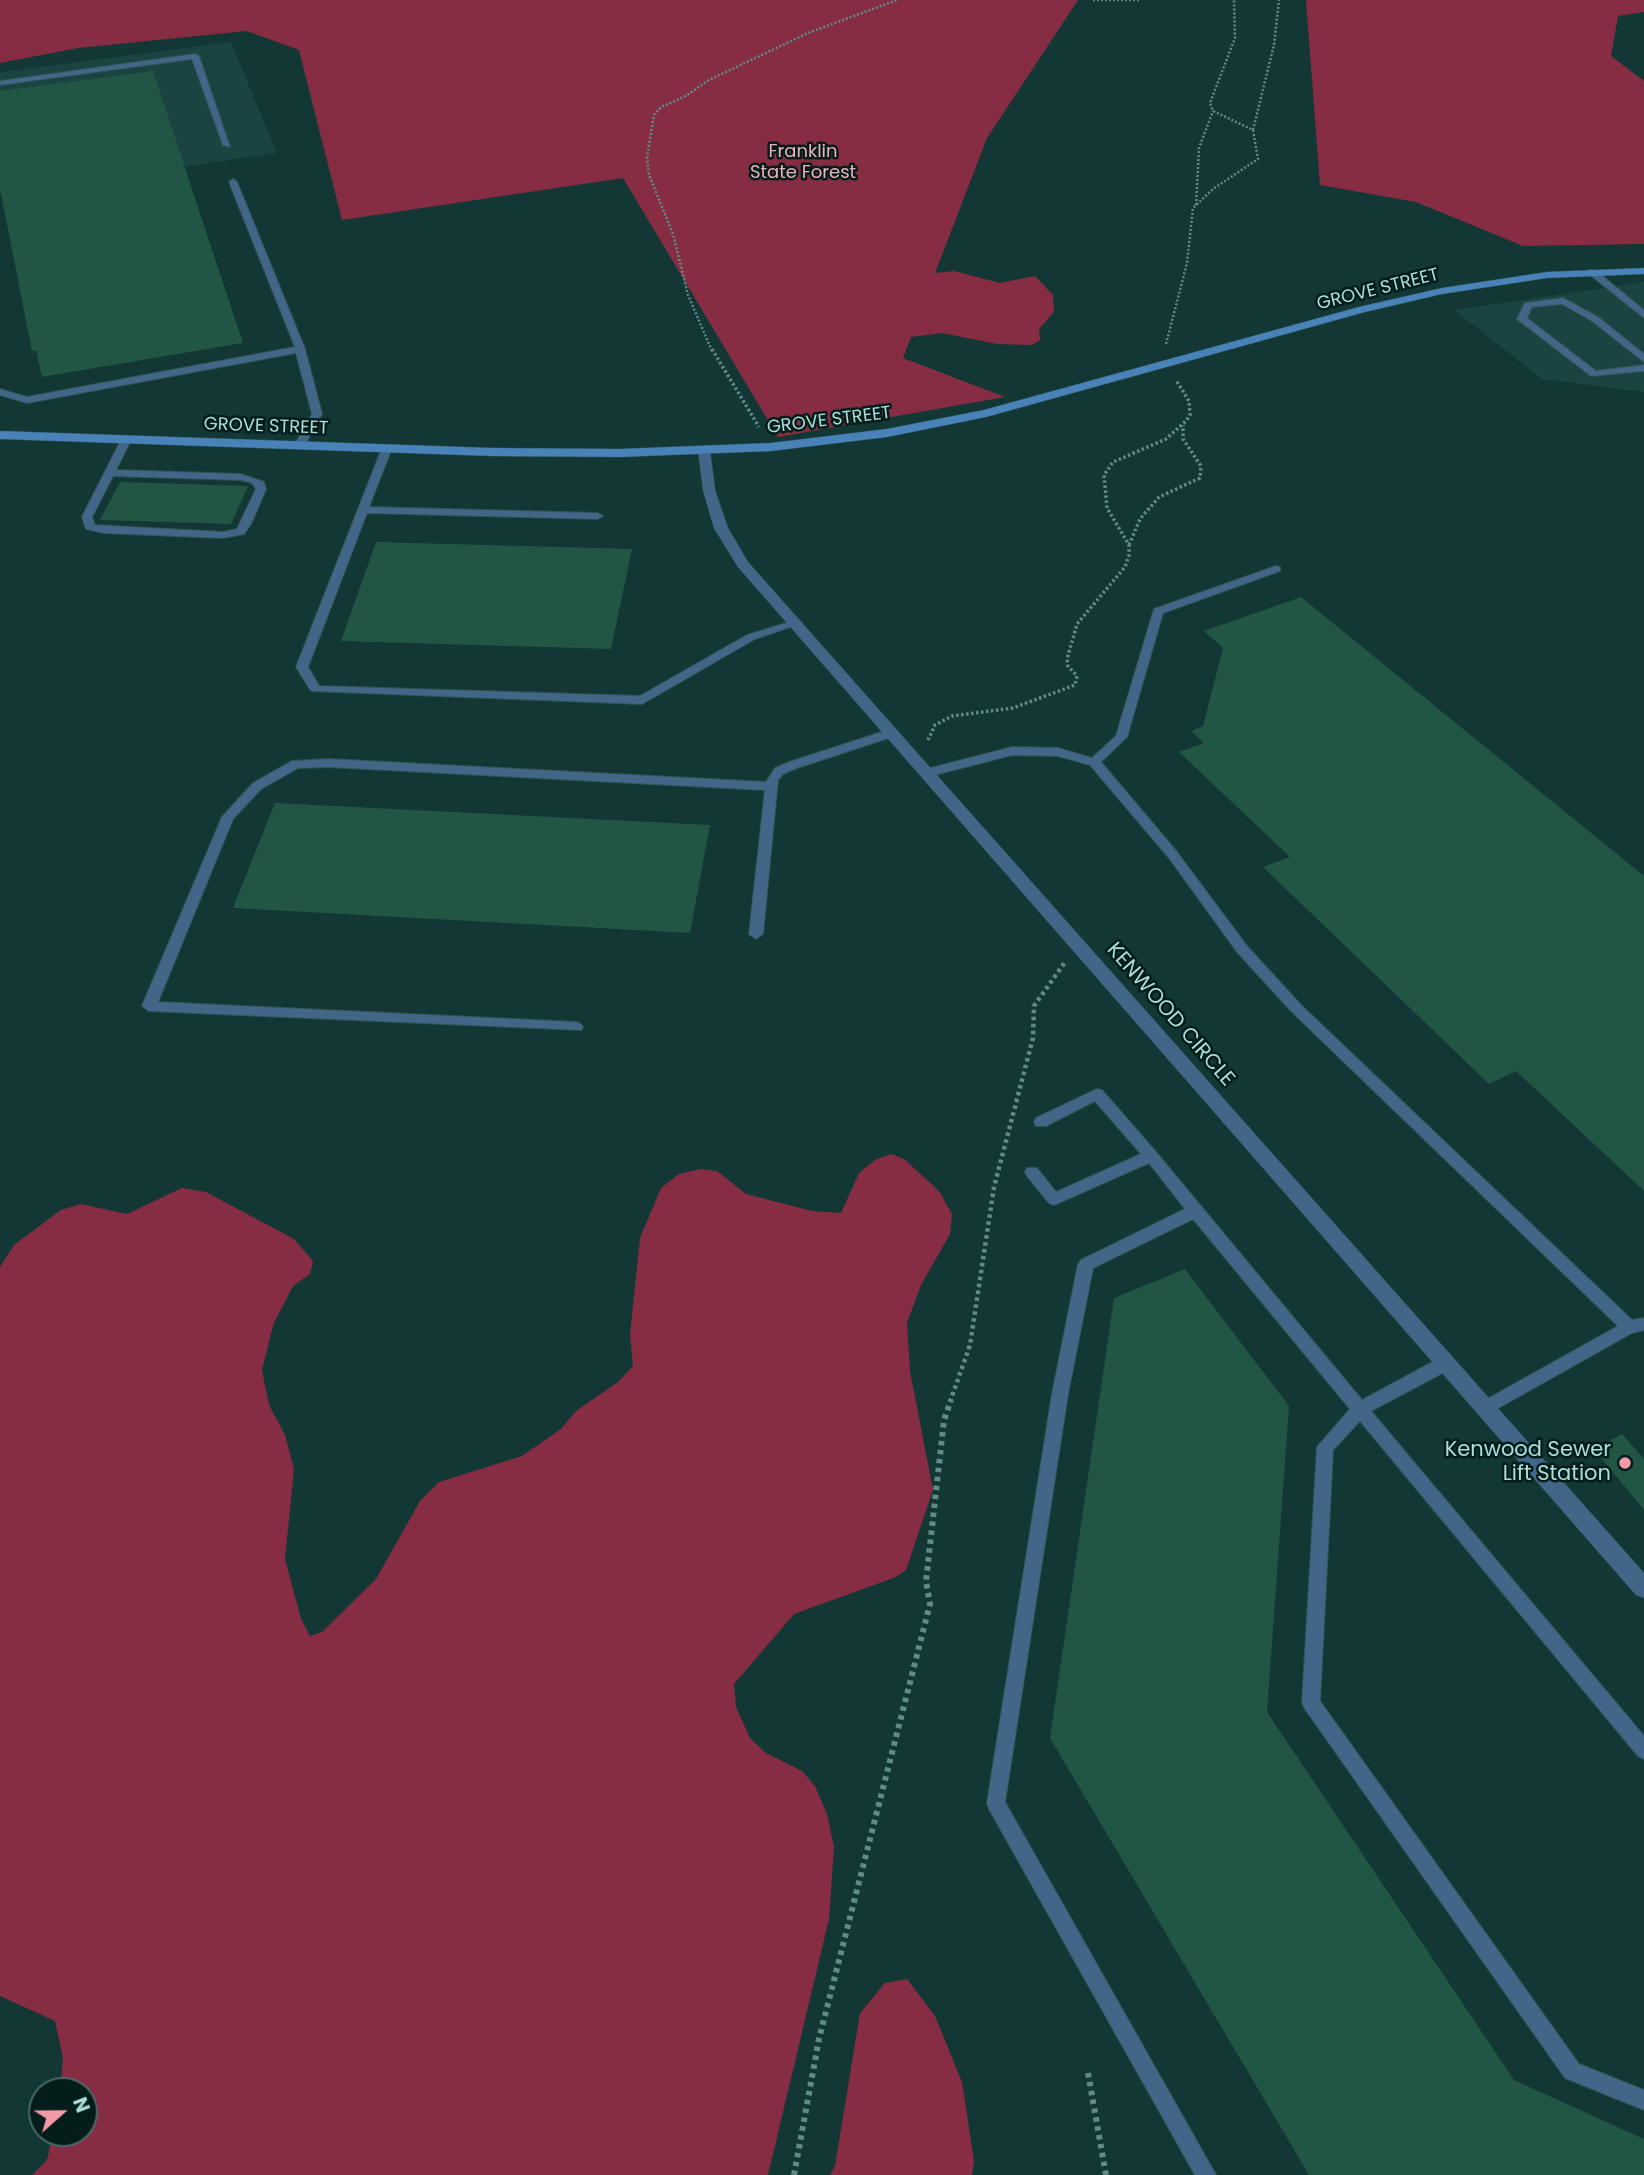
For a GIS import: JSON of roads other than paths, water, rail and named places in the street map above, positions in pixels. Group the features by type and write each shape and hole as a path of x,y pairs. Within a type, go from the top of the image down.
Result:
{"main road":[{"name":"GROVE STREET","path":"0,435 299,446 620,453 771,447 887,433 947,421 1409,298 1490,282 1591,272 1644,271"}],"street":[{"name":"KENWOOD CIRCLE","path":"704,450 709,490 721,528 743,565 1644,1588"}],"lane":[{"path":"0,83 195,56 227,145"},
{"path":"233,182 300,349 317,414 299,446"},
{"path":"1591,272 1644,315"},
{"path":"1644,359 1595,319 1563,301 1528,305 1522,319 1594,374 1644,368"},
{"path":"0,392 27,400 300,349"},
{"path":"110,473 241,477 256,481 261,489 246,524 232,535 104,530 90,527 87,522 110,473 126,440"},
{"path":"387,448 302,667 315,690 642,700 751,637 796,622"},
{"path":"363,510 598,516"},
{"path":"1094,762 1121,737 1158,611 1276,569"},
{"path":"755,934 771,786 779,771 891,733"},
{"path":"923,769 1012,751 1058,752 1094,762 1173,855 1242,950 1296,1008 1637,1326 1486,1408"},
{"path":"576,1027 149,1006 228,817 257,786 296,764 329,763 771,786"},
{"path":"1041,1122 1097,1094 1644,1750"},
{"path":"1032,1172 1054,1199 1151,1156"},
{"path":"1195,1211 1086,1264 1060,1394 996,1803 1206,2175"},
{"path":"1446,1363 1362,1409 1325,1447 1311,1703 1572,2071 1644,2100"}],"place":[{"name":"Kenwood Sewer Lift Station","path":"1625,1463"}],"park label":[{"name":"Franklin State Forest","path":"803,162"}]}
